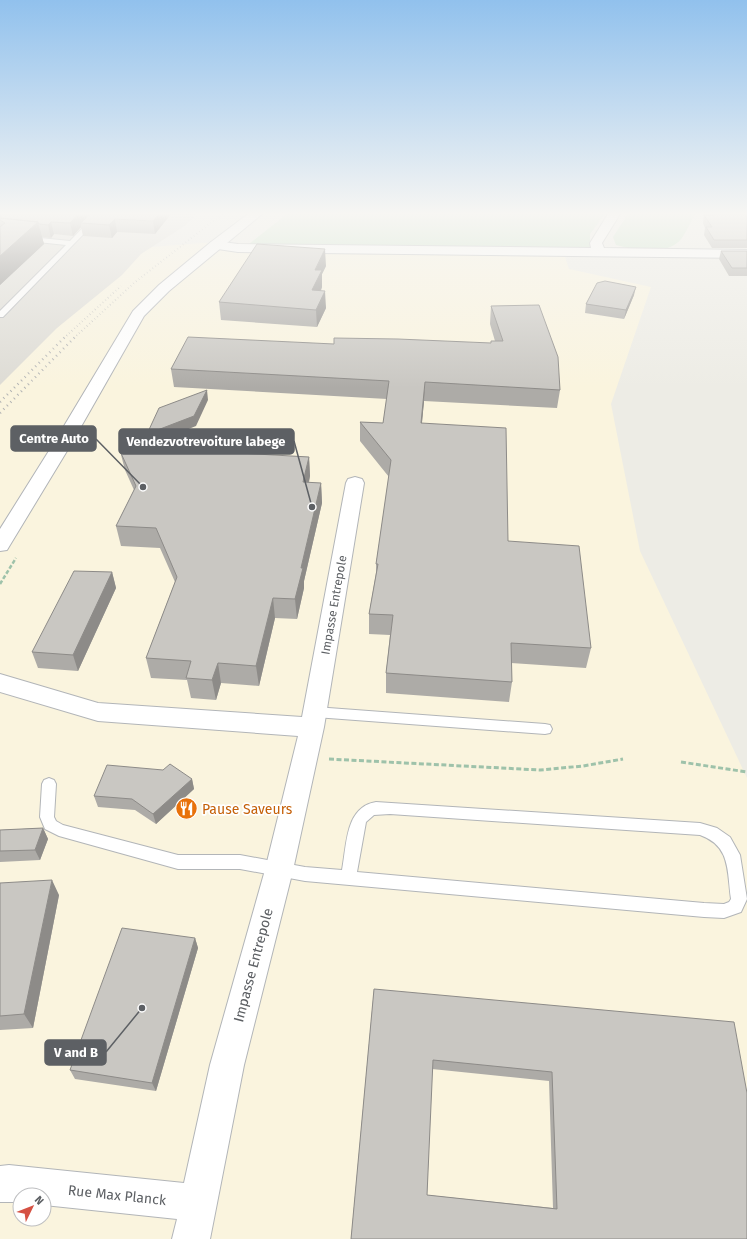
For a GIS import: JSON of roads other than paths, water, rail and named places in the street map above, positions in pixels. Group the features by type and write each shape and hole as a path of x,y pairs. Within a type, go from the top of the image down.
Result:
{"street":[{"path":"0,545 61,446 138,314 164,288 183,272"},
{"name":"Impasse Entrepole","path":"198,1204 227,1065 279,870 305,758 355,483"},
{"path":"0,683 98,712 313,719"},
{"name":"Rue Max Planck","path":"0,1184 9,1183 198,1204"},
{"path":"191,1239 198,1204"}],"lane":[{"path":"0,315 43,272"},
{"path":"313,719 545,729"},
{"path":"49,784 47,817 50,825 59,830 156,858 178,862 240,862 279,870 348,877 704,910 724,911 735,907 739,899 732,854 725,842 712,833 700,829 390,808 373,808 364,812 359,820 348,877"}],"railway":[{"path":"74,338 148,272"},
{"path":"64,338 121,286"},
{"path":"0,402 64,338"},
{"path":"0,413 74,338"}],"place":[{"name":"Centre Auto","path":"143,487"},
{"name":"Vendezvotrevoiture labege","path":"312,507"},
{"name":"Pause Saveurs","path":"186,809"},
{"name":"V and B","path":"142,1008"}]}
